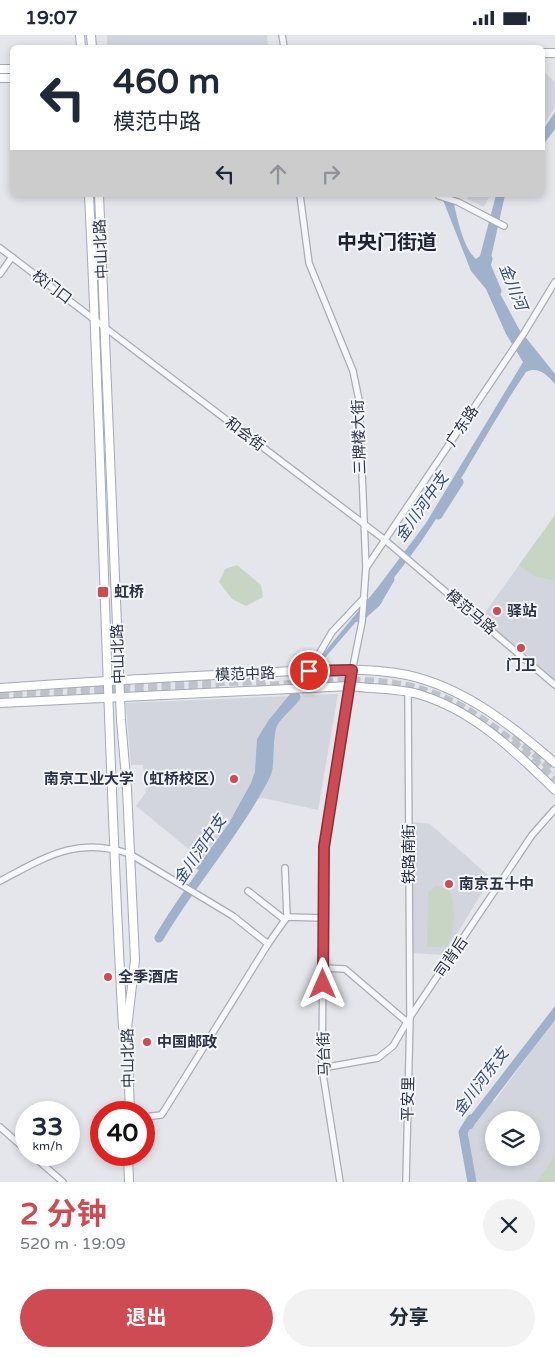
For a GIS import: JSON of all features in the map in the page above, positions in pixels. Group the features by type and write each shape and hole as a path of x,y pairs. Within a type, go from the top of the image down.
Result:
{"main road":[{"name":"中山北路","path":"88,197 95,319 113,849 127,1101"},
{"name":"中山北路","path":"99,197 119,679 136,960 127,1028 128,1101"},
{"name":"模范中路","path":"0,688 119,679 309,671 352,670 408,675 464,695 517,730 555,763"},
{"name":"模范中路","path":"0,703 237,693 350,686 408,692 424,696 458,710 507,744 555,790"},
{"path":"130,1166 130,1182"}],"street":[{"name":"三牌楼大街","path":"300,197 309,263 353,371 359,400 366,568 362,622 350,686"},
{"path":"442,197 504,225"},
{"name":"校门口","path":"0,248 105,326"},
{"path":"0,273 12,257"},
{"name":"广东路","path":"366,568 513,350 555,282"},
{"name":"和会街","path":"105,326 385,540"},
{"name":"模范马路","path":"385,540 555,685"},
{"path":"309,671 332,632 364,598"},
{"name":"马台街","path":"340,1182 322,1068 324,847 350,686"},
{"name":"铁路南街","path":"408,692 408,1020"},
{"name":"司背后","path":"322,1068 378,1058 393,1046 408,1020 532,835 555,809"},
{"path":"0,881 45,857 79,847 113,849 130,854 234,916 268,944"},
{"path":"155,1116 161,1115 164,1111 286,918 285,868"},
{"path":"248,891 286,918 323,918"},
{"path":"323,967 345,969 408,1020"},
{"name":"平安里","path":"406,1182 408,1020"},
{"path":"0,1127 15,1140"},
{"path":"45,1166 63,1182"}],"shaded area":[{"path":"107,35 267,35 268,45 107,45"},
{"path":"545,73 555,82 555,108 545,122"},
{"path":"468,197 489,197 484,207 467,199"},
{"path":"555,515 555,680 487,623 491,619 484,614"},
{"name":"南京工业大学（虹桥校区）","path":"338,694 318,810 263,798 244,801 202,860 136,806 146,792 143,765 131,765 126,703"},
{"name":"南京五十中","path":"413,822 430,824 491,878 444,955 410,953"},
{"path":"555,1019 555,1182 472,1182 463,1132 487,1097 494,1102"}],"green space":[{"path":"555,515 555,581 534,576 519,565"},
{"path":"237,565 261,585 263,597 246,606 232,599 219,582 225,569"},
{"path":"437,886 449,889 451,895 454,917 452,933 447,946 427,947 428,892"},
{"path":"555,1155 555,1182 537,1182"}],"water":[{"path":"555,112 555,129 545,142 545,127"},
{"path":"442,197 452,197 463,238 471,254 476,259 480,256 495,197 505,197 488,271 519,329 555,374 555,384 538,371 530,370 526,372 432,526 396,575 334,647 277,721 269,739 263,772 252,796 236,824 217,850 200,870 196,869 229,823 251,783 255,772 257,739 268,721 378,587 426,523 523,362 506,334 486,289 471,271"},
{"path":"555,1006 555,1020 472,1129 460,1129"}],"waterway":[{"name":"金川河","path":"488,259 486,265 497,291"},
{"name":"金川河中支","path":"438,515 459,482"},
{"name":"金川河中支","path":"359,618 376,603 390,579"},
{"name":"金川河中支","path":"159,938 263,782 268,768 272,726 276,718 296,697"},
{"name":"金川河东支","path":"471,1119 463,1132 472,1182"}],"tunnel":[{"path":"0,692 146,682 265,681"},
{"path":"257,687 353,681 390,684 430,693 469,712 488,724 555,780"},
{"path":"0,699 154,689 219,689"},
{"path":"514,735 555,771"}],"place":[{"name":"虹桥","path":"103,592"},
{"name":"驿站","path":"497,611"},
{"name":"门卫","path":"521,648"},
{"name":"南京工业大学（虹桥校区）","path":"234,779"},
{"name":"南京五十中","path":"449,884"},
{"name":"全季酒店","path":"108,977"},
{"name":"中国邮政","path":"147,1042"}],"district":[{"name":"中央门街道","path":"387,243"}],"route":[{"path":"309,671 352,670 343,716 324,847 323,984"}]}
